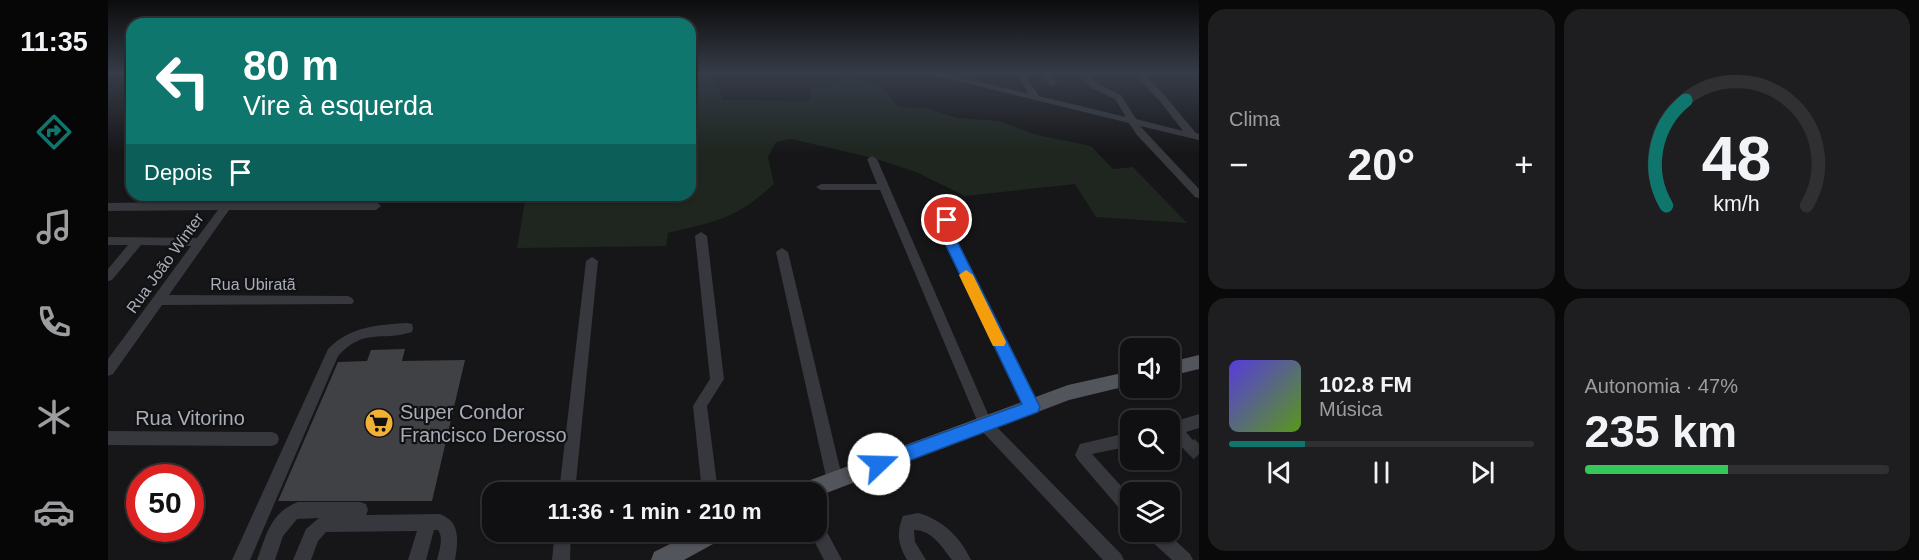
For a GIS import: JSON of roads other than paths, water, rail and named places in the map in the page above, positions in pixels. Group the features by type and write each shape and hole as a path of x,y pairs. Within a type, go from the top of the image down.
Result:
{"main road":[{"path":"1180,367 1199,362"},
{"path":"827,484 1068,393 1120,381"},
{"path":"662,560 695,542"}],"street":[{"path":"1045,100 1196,136"},
{"path":"1121,100 1125,104 1131,121 1199,195"},
{"path":"1164,100 1196,136"},
{"path":"872,159 986,425 1114,560"},
{"path":"821,188 884,188"},
{"name":"Rua João Winter","path":"108,370 227,205"},
{"path":"108,207 375,206"},
{"path":"964,217 947,220 944,223 944,229 1032,407"},
{"path":"701,236 717,379 704,395 700,406 709,482"},
{"path":"108,241 201,242"},
{"path":"108,277 138,241"},
{"path":"782,252 835,481"},
{"path":"568,482 592,261"},
{"name":"Rua Ubiratã","path":"159,300 348,301"},
{"path":"241,560 333,353 344,339 356,333 407,328"},
{"path":"1180,427 1199,421"},
{"path":"1180,437 1189,444"},
{"name":"Rua Vitorino","path":"108,438 272,439"},
{"path":"1120,441 1085,449 1083,455 1120,497"},
{"path":"266,560 279,526 290,512 360,510"},
{"path":"917,560 906,541 905,532 909,522 915,521 930,524 941,533 962,560"},
{"path":"417,560 428,522"},
{"path":"302,560 311,535 324,524 428,522 440,522 447,526 450,534 446,560"},
{"path":"561,560 562,542"},
{"path":"823,542 833,560"},
{"path":"1165,542 1184,560"}],"tunnel":[{"path":"1189,444 1199,454"}],"place":[{"name":"Super Condor Francisco Derosso","path":"379,423"}]}
